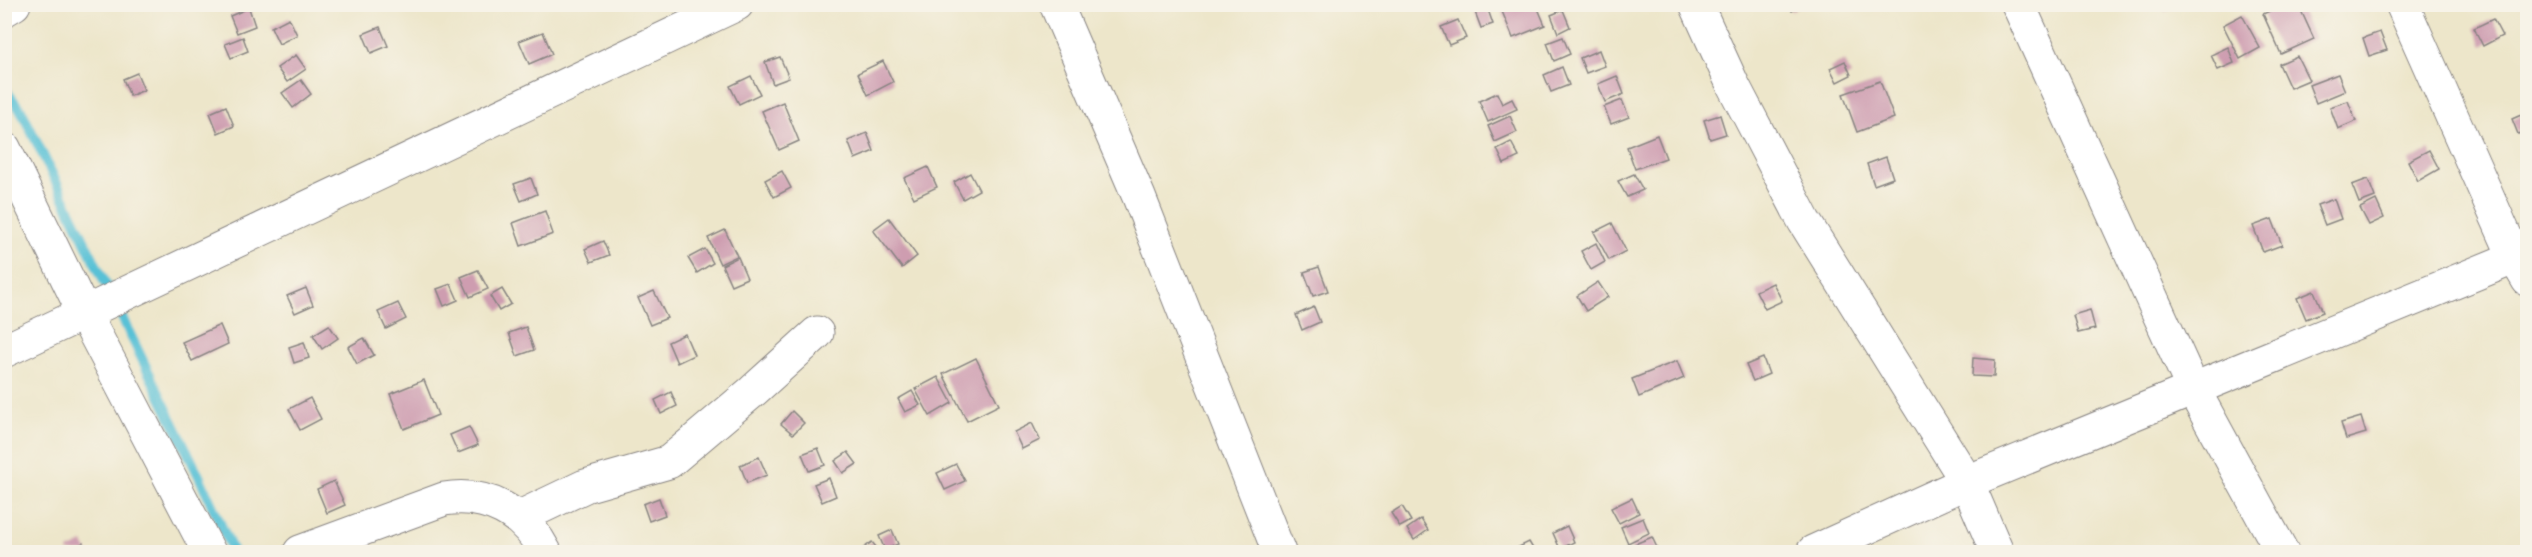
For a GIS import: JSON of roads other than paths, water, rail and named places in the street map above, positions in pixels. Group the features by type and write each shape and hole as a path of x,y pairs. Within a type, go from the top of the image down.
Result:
{"street":[{"path":"4,10 14,4"},
{"path":"4,351 85,315 737,4"},
{"path":"1056,4 1139,197 1279,552"},
{"path":"1696,4 1733,85 1804,221 1967,482 1997,552"},
{"path":"2018,4 2193,389 2282,552"},
{"path":"1813,552 1967,482 2193,389 2523,263 2402,4"},
{"path":"4,148 85,315 209,552"},
{"path":"520,517 585,486 669,462 753,392 817,333"},
{"path":"300,552 466,495 520,517 546,552"}],"waterway":[{"path":"4,88 22,112 199,476 233,552"}]}
